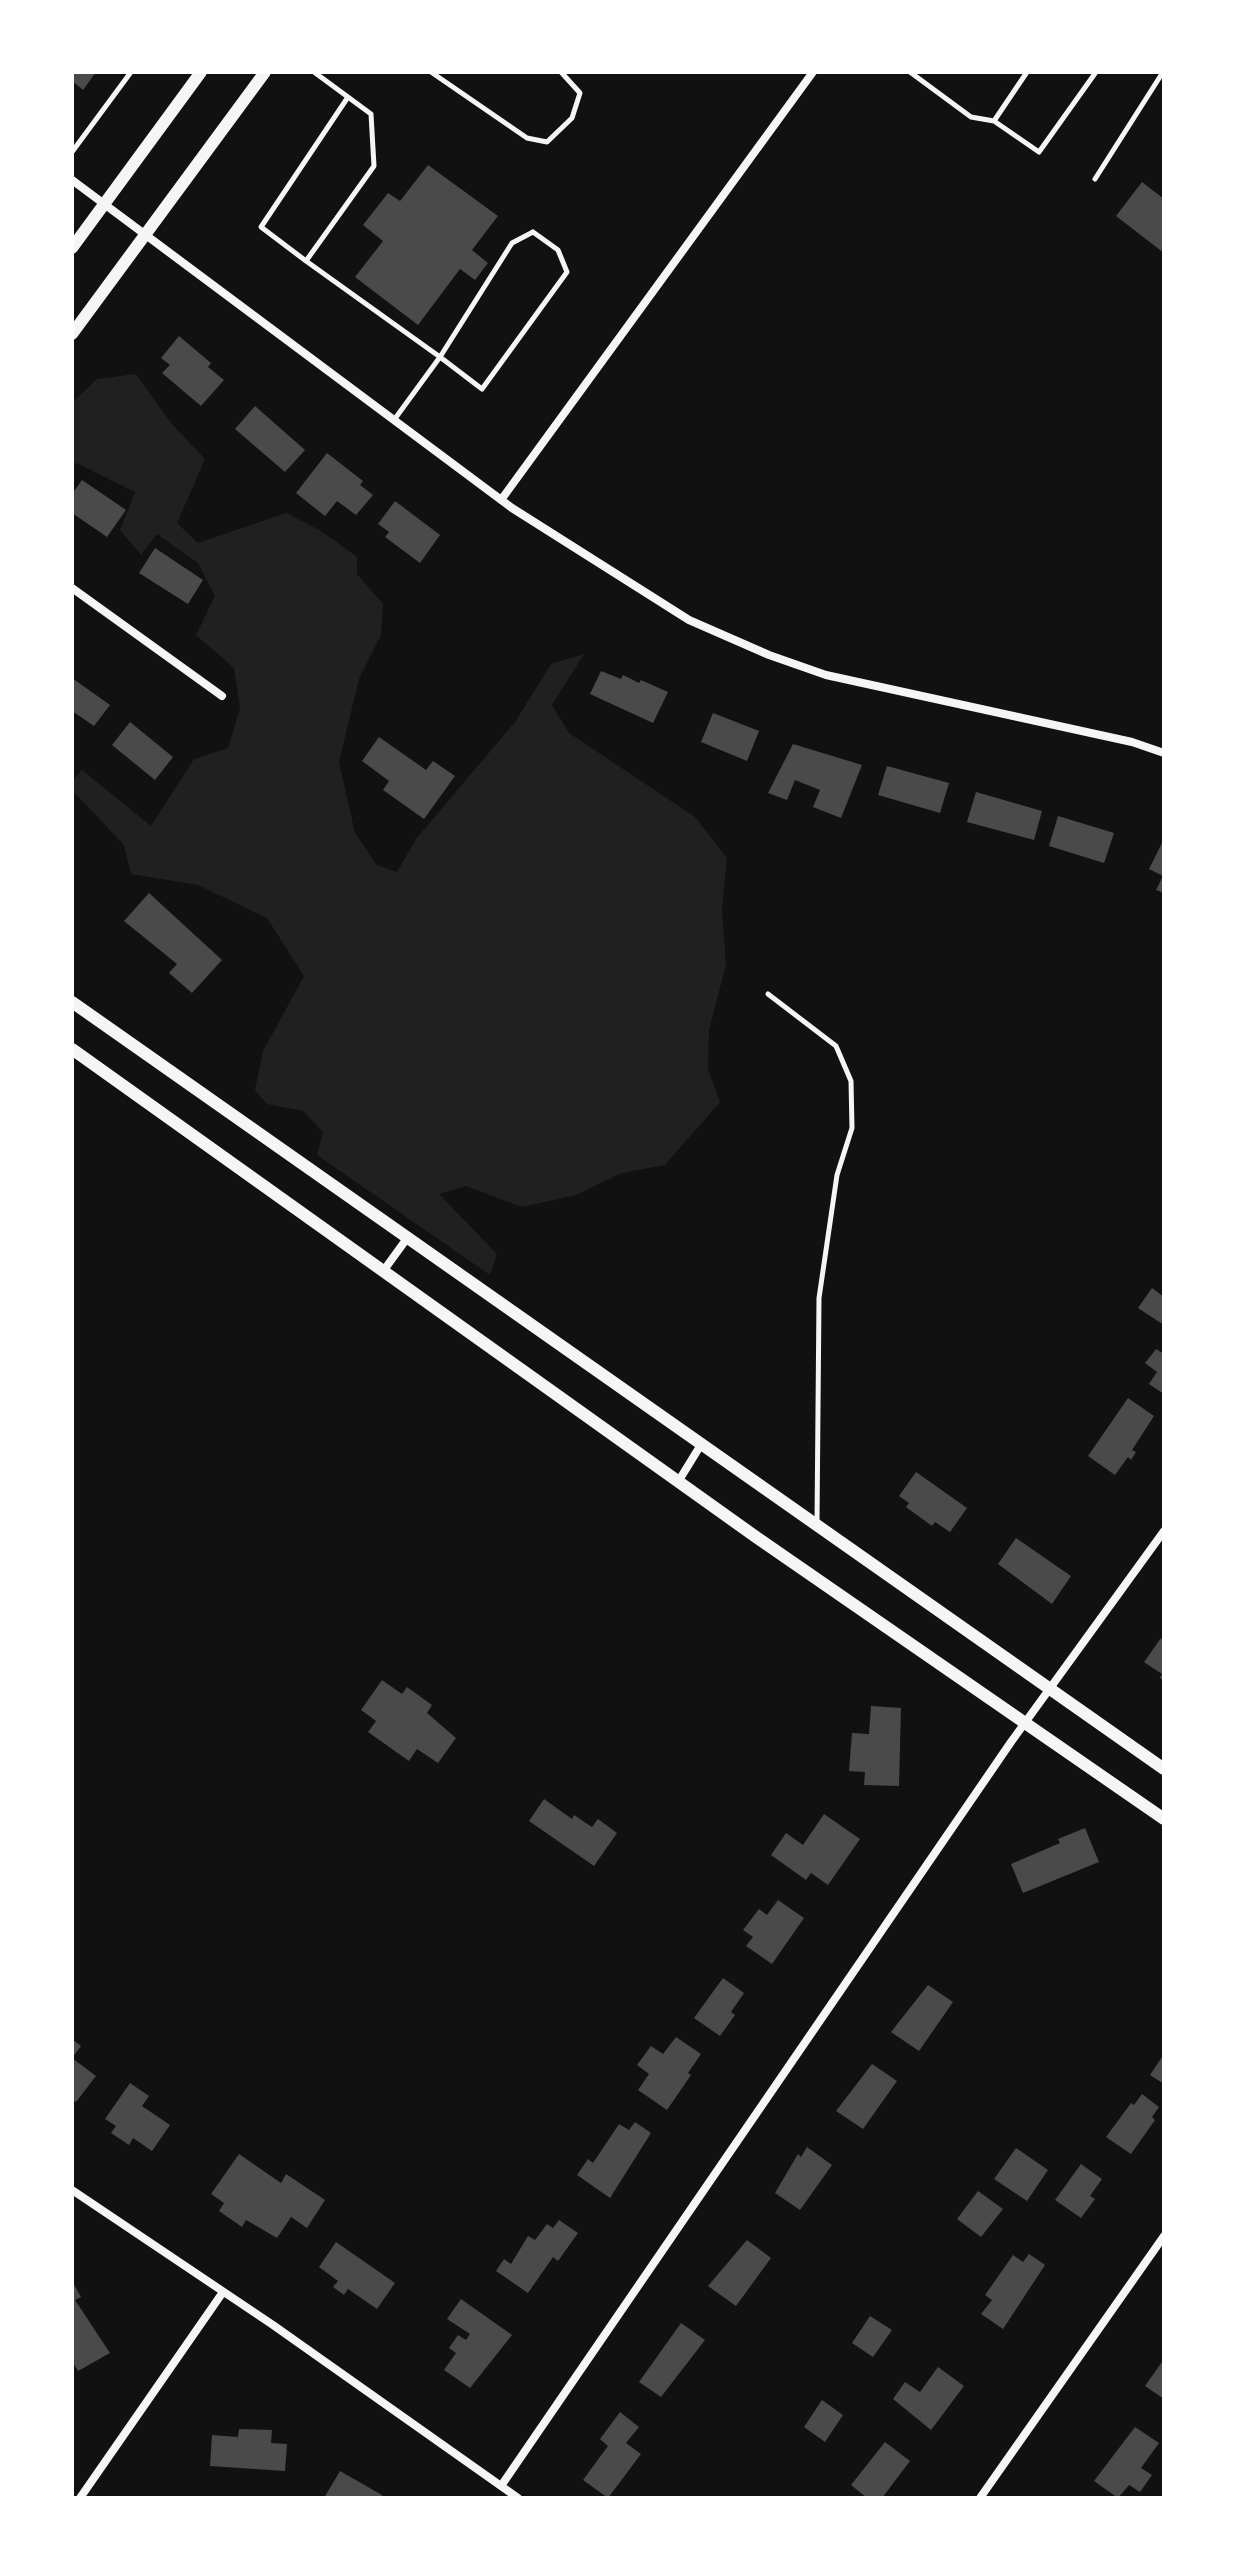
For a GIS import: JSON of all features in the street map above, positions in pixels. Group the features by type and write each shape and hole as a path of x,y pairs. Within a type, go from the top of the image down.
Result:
{"main road":[{"path":"72,248 201,72"},
{"path":"72,334 265,72"},
{"path":"72,1002 817,1522 1164,1769"},
{"path":"72,1049 678,1482 1164,1819"}],"street":[{"path":"501,500 813,72"},
{"path":"72,180 501,500 663,606 769,655 826,675 1132,742 1164,753"},
{"path":"72,588 222,696"},
{"path":"384,1270 408,1237"},
{"path":"678,1482 703,1442"},
{"path":"501,2486 1025,1722 1164,1531"},
{"path":"72,2190 518,2498"},
{"path":"980,2498 1164,2236"},
{"path":"80,2498 223,2292"}],"lane":[{"path":"72,152 131,72"},
{"path":"306,261 374,166 371,114 314,72"},
{"path":"431,72 527,138 547,142 572,118 580,93 561,72"},
{"path":"910,72 971,117 994,121 1039,152 1096,72"},
{"path":"994,121 1027,72"},
{"path":"1095,179 1163,72"},
{"path":"348,97 261,227 440,357 482,389 567,272 558,250 533,232 512,243 440,357 393,421"},
{"path":"768,994 836,1046 851,1081 852,1128 837,1175 819,1298 817,1522"}],"shaded area":[{"path":"136,374 171,423 205,459 177,523 198,543 286,513 321,531 357,557 357,574 383,604 381,635 359,679 339,762 355,833 377,865 397,872 416,839 515,722 551,664 584,654 552,705 569,733 695,817 727,858 722,910 726,965 709,1030 708,1069 720,1102 665,1165 622,1173 576,1195 522,1207 466,1186 439,1194 497,1254 490,1275 317,1155 323,1132 303,1111 267,1104 255,1090 263,1051 304,976 267,918 198,885 131,874 124,845 72,790 72,781 82,770 151,826 194,759 228,748 240,708 234,668 196,635 215,596 198,563 157,534 141,555 120,530 135,492 77,463 72,465 72,403 97,379"}],"building":[{"path":"72,72 96,72 83,90 72,81"},
{"path":"428,165 498,216 472,250 488,263 475,280 460,269 418,325 355,277 383,241 363,225 388,193 400,201"},
{"path":"1142,182 1164,199 1164,253 1116,216"},
{"path":"179,336 211,363 208,367 224,380 201,406 162,373 170,365 161,358"},
{"path":"255,406 305,450 285,472 235,429"},
{"path":"327,453 363,481 360,485 373,495 356,515 337,501 325,516 296,493"},
{"path":"82,480 126,510 107,537 72,513 72,494"},
{"path":"395,501 440,535 420,563 385,537 389,532 378,524"},
{"path":"155,548 203,580 188,604 139,573"},
{"path":"601,671 621,679 623,675 639,683 641,680 668,692 653,723 590,694"},
{"path":"72,678 110,705 94,726 72,711"},
{"path":"713,713 759,731 747,761 701,742"},
{"path":"130,722 173,757 155,780 112,745"},
{"path":"379,737 426,770 433,761 455,776 424,819 383,790 389,781 362,761"},
{"path":"793,744 862,765 841,818 813,807 820,790 795,780 787,800 768,793"},
{"path":"887,766 949,783 940,813 878,795"},
{"path":"976,792 1042,811 1034,840 967,822"},
{"path":"1058,816 1114,833 1104,863 1049,846"},
{"path":"1164,839 1164,893 1156,890 1163,876 1149,869"},
{"path":"149,893 222,960 192,993 169,973 177,964 124,921"},
{"path":"1152,1288 1164,1297 1164,1325 1138,1308"},
{"path":"1156,1349 1164,1354 1164,1394 1149,1384 1157,1372 1145,1363"},
{"path":"1128,1398 1154,1416 1132,1450 1136,1452 1131,1460 1128,1457 1115,1475 1088,1456"},
{"path":"916,1472 967,1508 950,1532 935,1522 932,1526 906,1507 909,1503 899,1496"},
{"path":"1016,1538 1071,1576 1052,1604 998,1564"},
{"path":"1161,1638 1164,1641 1164,1681 1160,1678 1162,1674 1144,1662"},
{"path":"382,1680 402,1694 407,1687 432,1705 427,1713 456,1738 438,1763 417,1749 409,1761 368,1732 376,1721 361,1710"},
{"path":"871,1706 901,1708 899,1786 864,1785 865,1772 849,1771 852,1733 869,1734"},
{"path":"544,1799 572,1819 574,1815 592,1827 598,1819 617,1833 594,1866 529,1821"},
{"path":"824,1814 860,1839 828,1885 811,1873 806,1880 771,1855 786,1833 803,1845"},
{"path":"1085,1828 1099,1862 1023,1893 1011,1864 1060,1843 1058,1839"},
{"path":"778,1900 804,1918 772,1964 746,1946 753,1937 743,1930 759,1909 767,1915"},
{"path":"723,1978 744,1993 731,2012 735,2015 720,2036 694,2018"},
{"path":"928,1985 953,2002 919,2051 891,2032"},
{"path":"676,2037 701,2054 667,2110 638,2090 649,2074 637,2065 651,2046 663,2054"},
{"path":"72,2039 81,2046 72,2058"},
{"path":"1164,2054 1164,2084 1150,2075"},
{"path":"72,2058 96,2076 76,2102 72,2099"},
{"path":"872,2064 897,2081 863,2129 836,2111"},
{"path":"130,2083 149,2096 142,2106 170,2125 152,2151 133,2138 129,2145 111,2133 116,2126 105,2119"},
{"path":"1142,2094 1159,2107 1152,2117 1155,2120 1131,2154 1106,2137 1131,2103 1134,2105"},
{"path":"635,2122 651,2133 610,2198 577,2175 588,2159 593,2163 619,2124 629,2130"},
{"path":"807,2147 832,2165 800,2210 775,2193 798,2154 801,2157"},
{"path":"1016,2148 1048,2170 1027,2201 994,2179"},
{"path":"239,2154 281,2183 286,2174 325,2200 307,2228 291,2217 277,2238 246,2220 242,2227 219,2211 224,2203 211,2194"},
{"path":"1081,2164 1102,2179 1090,2196 1095,2199 1081,2218 1055,2200"},
{"path":"978,2191 1003,2209 981,2237 957,2219"},
{"path":"559,2220 578,2233 558,2261 553,2257 528,2293 496,2271 504,2259 511,2264 528,2236 535,2240 547,2224 553,2228"},
{"path":"747,2240 771,2258 736,2306 708,2286"},
{"path":"336,2242 395,2283 377,2309 348,2289 344,2295 333,2287 338,2281 319,2267"},
{"path":"1029,2254 1045,2265 1003,2329 981,2314 992,2300 985,2295 1013,2255 1023,2262"},
{"path":"72,2281 81,2297 75,2300 110,2353 78,2371 72,2361"},
{"path":"461,2299 512,2335 470,2388 444,2370 456,2353 449,2348 458,2335 466,2340 470,2334 447,2319"},
{"path":"870,2316 892,2330 873,2357 852,2343"},
{"path":"681,2323 705,2340 661,2397 639,2382"},
{"path":"1164,2359 1164,2399 1145,2386"},
{"path":"938,2367 964,2386 931,2430 893,2399 905,2382 920,2392"},
{"path":"822,2400 843,2415 825,2442 804,2427"},
{"path":"620,2412 639,2427 626,2443 641,2454 608,2498 583,2480 608,2446 600,2439"},
{"path":"1135,2427 1159,2443 1141,2468 1152,2475 1140,2492 1129,2485 1118,2498 1094,2481"},
{"path":"239,2429 272,2430 271,2443 287,2444 285,2471 210,2466 212,2435 238,2437"},
{"path":"885,2442 910,2461 882,2498 867,2498 851,2485"},
{"path":"340,2471 382,2495 381,2498 324,2498"}]}
